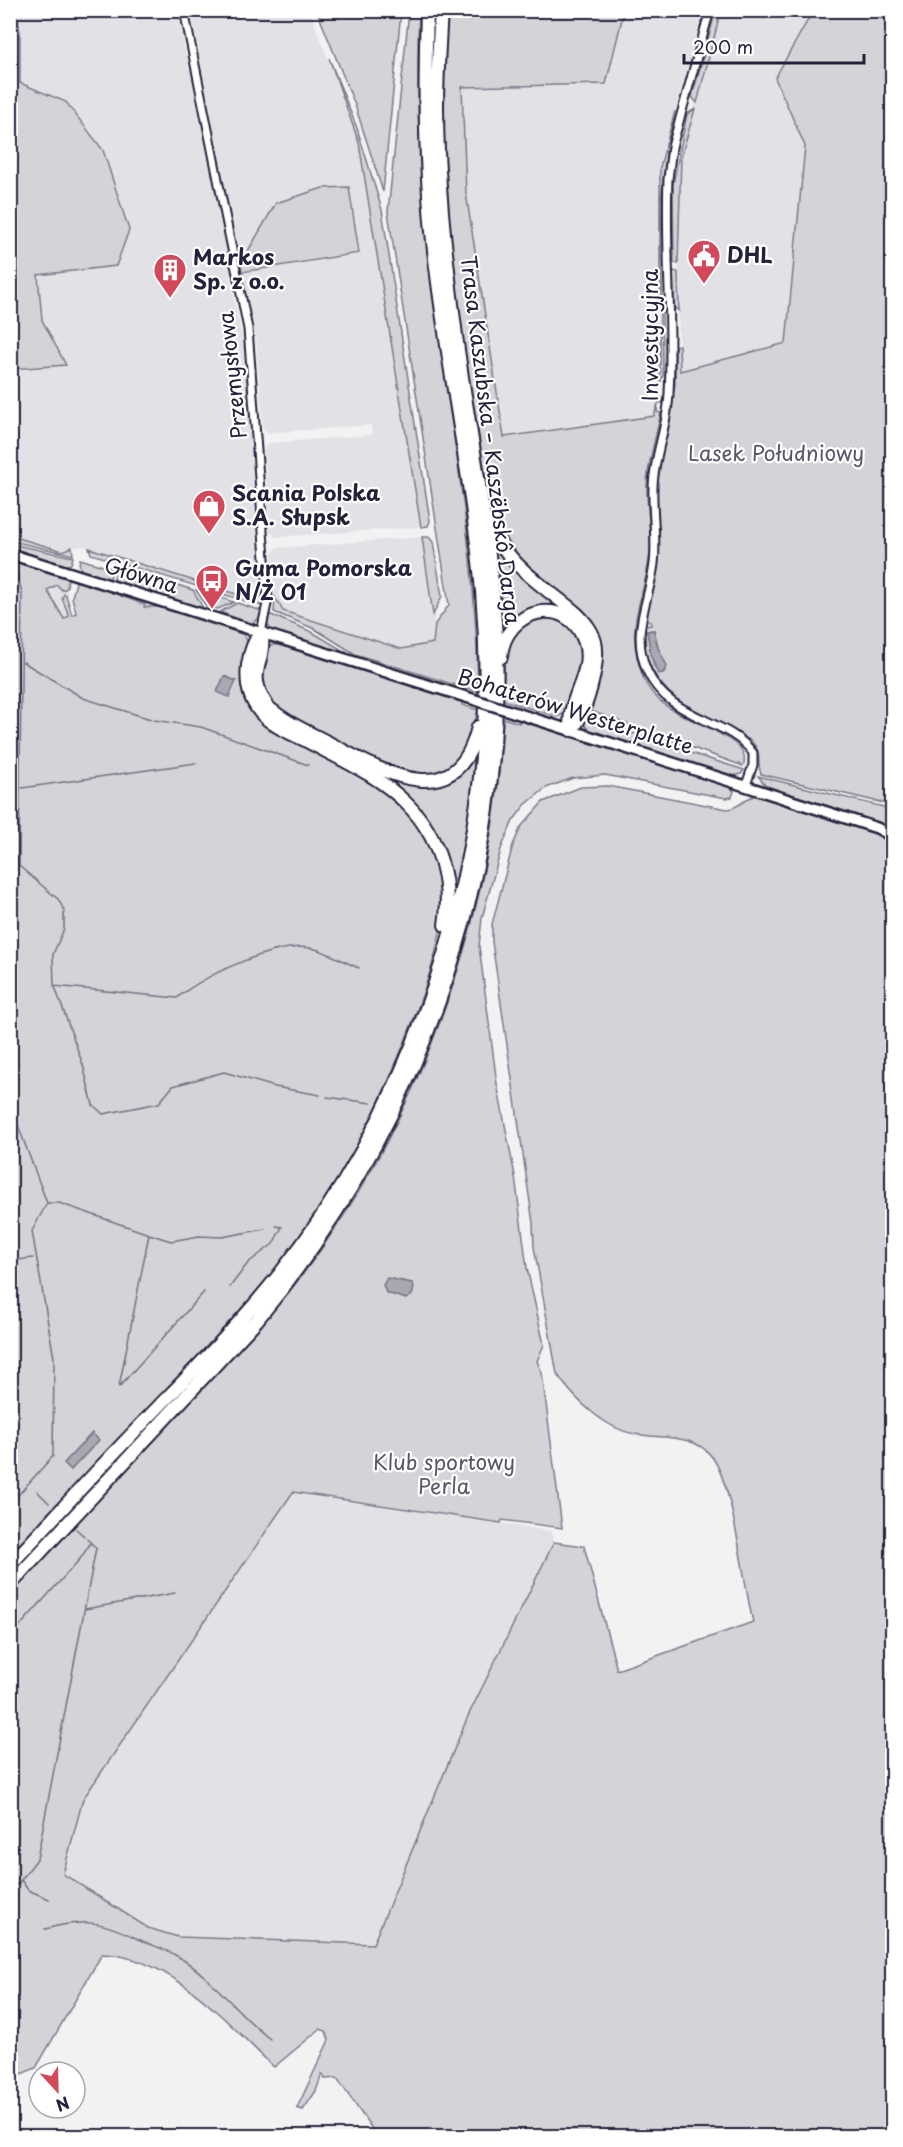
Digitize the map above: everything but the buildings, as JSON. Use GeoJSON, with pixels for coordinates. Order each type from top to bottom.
{"type":"FeatureCollection","features":[{"type":"Feature","properties":{"kind":"highway","name":"Trasa Kaszubska – Kaszëbskô Darga"},"geometry":{"type":"LineString","coordinates":[[10,1565],[243,1319],[291,1260],[343,1181],[385,1105],[436,980],[456,910],[473,826],[481,762],[485,684],[482,595],[476,538],[444,326],[432,228],[426,129],[427,10]]}},
{"type":"Feature","properties":{"kind":"highway","name":"Trasa Kaszubska – Kaszëbskô Darga"},"geometry":{"type":"LineString","coordinates":[[10,1585],[277,1296],[329,1224],[374,1148],[413,1070],[435,1015],[460,937],[474,879],[492,776],[497,695],[493,594],[477,466],[454,323],[443,225],[437,104],[441,10]]}},
{"type":"Feature","properties":{"kind":"highway"},"geometry":{"type":"LineString","coordinates":[[477,466],[493,530],[500,545],[509,556],[585,622],[595,643],[595,668],[578,723],[571,730]]}},
{"type":"Feature","properties":{"kind":"highway"},"geometry":{"type":"LineString","coordinates":[[497,695],[501,650],[510,629],[532,614],[546,611],[567,618],[579,631],[587,654],[583,677],[569,721],[571,730]]}},
{"type":"Feature","properties":{"kind":"highway"},"geometry":{"type":"LineString","coordinates":[[261,633],[256,677],[262,699],[268,707],[371,766],[402,779],[429,780],[453,770],[464,758],[478,728],[485,684]]}},
{"type":"Feature","properties":{"kind":"highway"},"geometry":{"type":"LineString","coordinates":[[261,633],[252,646],[247,672],[250,696],[259,711],[272,723],[384,784],[407,804],[432,838],[444,868],[448,901],[436,980]]}},
{"type":"Feature","properties":{"kind":"main road","name":"Główna"},"geometry":{"type":"LineString","coordinates":[[10,554],[261,633]]}},
{"type":"Feature","properties":{"kind":"main road","name":"Bohaterów Westerplatte"},"geometry":{"type":"LineString","coordinates":[[261,633],[746,784],[877,828],[892,836]]}},
{"type":"Feature","properties":{"kind":"main road","name":"Bohaterów Westerplatte"},"geometry":{"type":"LineString","coordinates":[[877,828],[892,828]]}},
{"type":"Feature","properties":{"kind":"street","name":"Przemysłowa"},"geometry":{"type":"LineString","coordinates":[[184,10],[248,329],[268,599],[261,633]]}},
{"type":"Feature","properties":{"kind":"street","name":"Inwestycyjna"},"geometry":{"type":"LineString","coordinates":[[710,10],[672,147],[668,179],[670,390],[654,477],[654,566],[639,620],[639,635],[647,670],[665,695],[678,706],[739,739],[753,753],[753,765],[746,784]]}},
{"type":"Feature","properties":{"kind":"shaded area"},"geometry":{"type":"Polygon","coordinates":[[[17,11],[177,11],[190,72],[202,69],[191,11],[310,11],[359,143],[421,527],[276,537],[270,532],[264,449],[269,443],[372,435],[371,425],[268,433],[263,428],[256,339],[242,272],[229,274],[244,347],[261,593],[252,599],[82,546],[63,551],[11,536],[11,369],[66,365],[42,320],[38,275],[116,266],[129,230],[103,149],[66,102],[20,83],[20,35],[17,11]]]}},
{"type":"Feature","properties":{"kind":"shaded area"},"geometry":{"type":"Polygon","coordinates":[[[624,11],[703,11],[660,167],[660,400],[657,400],[654,416],[504,437],[466,193],[462,87],[606,84],[624,11]]]}},
{"type":"Feature","properties":{"kind":"shaded area"},"geometry":{"type":"Polygon","coordinates":[[[721,11],[813,11],[775,78],[805,146],[786,344],[679,371],[678,257],[681,157],[721,11]]]}},
{"type":"Feature","properties":{"kind":"shaded area"},"geometry":{"type":"Polygon","coordinates":[[[422,537],[436,633],[433,643],[401,649],[283,611],[275,597],[272,554],[277,548],[422,537]]]}},
{"type":"Feature","properties":{"kind":"shaded area"},"geometry":{"type":"Polygon","coordinates":[[[57,585],[67,587],[67,603],[72,615],[64,619],[47,589],[57,585]]]}},
{"type":"Feature","properties":{"kind":"shaded area"},"geometry":{"type":"Polygon","coordinates":[[[654,630],[658,648],[667,666],[663,673],[658,674],[651,656],[647,631],[654,630]]]}},
{"type":"Feature","properties":{"kind":"shaded area"},"geometry":{"type":"Polygon","coordinates":[[[224,676],[236,681],[229,697],[217,692],[224,676]]]}},
{"type":"Feature","properties":{"kind":"shaded area"},"geometry":{"type":"Polygon","coordinates":[[[387,1278],[412,1283],[414,1288],[412,1295],[406,1299],[386,1293],[383,1285],[387,1278]]]}},
{"type":"Feature","properties":{"kind":"shaded area"},"geometry":{"type":"Polygon","coordinates":[[[92,1433],[99,1440],[71,1470],[64,1463],[92,1433]]]}},
{"type":"Feature","properties":{"kind":"shaded area"},"geometry":{"type":"Polygon","coordinates":[[[293,1492],[551,1531],[554,1542],[468,1716],[373,1944],[178,1937],[148,1928],[63,1874],[83,1799],[293,1492]]]}},
{"type":"Feature","properties":{"kind":"green space"},"geometry":{"type":"Polygon","coordinates":[[[17,10],[20,35],[20,83],[66,102],[103,150],[129,230],[116,266],[38,275],[42,320],[66,365],[11,369],[10,11],[17,10]]]}},
{"type":"Feature","properties":{"kind":"green space"},"geometry":{"type":"Polygon","coordinates":[[[716,10],[721,11],[697,103],[692,97],[716,10]]]}},
{"type":"Feature","properties":{"kind":"green space"},"geometry":{"type":"Polygon","coordinates":[[[317,11],[401,11],[383,192],[355,105],[317,11]]]}},
{"type":"Feature","properties":{"kind":"green space"},"geometry":{"type":"Polygon","coordinates":[[[409,11],[419,11],[418,85],[423,197],[430,272],[469,547],[477,643],[478,692],[355,654],[315,629],[274,612],[275,597],[283,611],[401,649],[433,643],[435,624],[449,605],[388,212],[409,11]]]}},
{"type":"Feature","properties":{"kind":"green space"},"geometry":{"type":"Polygon","coordinates":[[[444,11],[624,11],[606,84],[462,87],[466,193],[504,437],[654,416],[658,404],[657,412],[661,413],[647,484],[650,553],[635,628],[637,659],[650,690],[660,701],[738,746],[744,755],[743,766],[585,709],[599,651],[513,555],[495,527],[461,331],[448,224],[442,88],[444,11]]]}},
{"type":"Feature","properties":{"kind":"green space","name":"Lasek Południowy"},"geometry":{"type":"Polygon","coordinates":[[[813,11],[892,11],[892,805],[761,774],[757,749],[750,740],[712,722],[676,699],[651,668],[645,648],[644,626],[651,625],[651,622],[643,621],[658,558],[656,483],[675,384],[675,346],[679,345],[680,371],[786,343],[805,146],[775,78],[813,11]],[[654,630],[647,631],[654,666],[664,672],[667,666],[658,648],[654,630]]]}},
{"type":"Feature","properties":{"kind":"green space"},"geometry":{"type":"Polygon","coordinates":[[[329,58],[357,128],[382,210],[430,521],[428,526],[421,527],[359,143],[329,58]]]}},
{"type":"Feature","properties":{"kind":"green space"},"geometry":{"type":"Polygon","coordinates":[[[695,109],[681,157],[678,264],[674,263],[673,184],[687,114],[695,109]]]}},
{"type":"Feature","properties":{"kind":"green space"},"geometry":{"type":"Polygon","coordinates":[[[675,111],[666,154],[661,200],[663,375],[660,383],[660,167],[675,111]]]}},
{"type":"Feature","properties":{"kind":"green space"},"geometry":{"type":"Polygon","coordinates":[[[349,187],[359,253],[242,272],[241,263],[276,203],[323,188],[349,187]]]}},
{"type":"Feature","properties":{"kind":"green space"},"geometry":{"type":"Polygon","coordinates":[[[673,271],[678,272],[679,311],[674,308],[673,271]]]}},
{"type":"Feature","properties":{"kind":"green space"},"geometry":{"type":"Polygon","coordinates":[[[11,536],[63,551],[72,547],[73,555],[11,541],[11,536]]]}},
{"type":"Feature","properties":{"kind":"green space"},"geometry":{"type":"Polygon","coordinates":[[[422,537],[429,537],[433,542],[442,596],[433,615],[422,537]]]}},
{"type":"Feature","properties":{"kind":"green space"},"geometry":{"type":"Polygon","coordinates":[[[493,538],[566,608],[587,638],[549,609],[501,639],[493,538]]]}},
{"type":"Feature","properties":{"kind":"green space"},"geometry":{"type":"Polygon","coordinates":[[[11,544],[73,557],[71,564],[63,567],[11,551],[11,544]]]}},
{"type":"Feature","properties":{"kind":"green space"},"geometry":{"type":"Polygon","coordinates":[[[89,548],[252,599],[261,593],[262,606],[91,554],[89,548]]]}},
{"type":"Feature","properties":{"kind":"green space"},"geometry":{"type":"Polygon","coordinates":[[[11,557],[68,576],[67,588],[62,590],[57,585],[47,590],[64,619],[69,616],[62,598],[64,594],[72,615],[76,613],[72,597],[77,579],[107,587],[106,590],[145,605],[144,607],[167,607],[244,635],[248,643],[244,683],[399,802],[418,824],[436,857],[443,900],[442,922],[432,965],[394,1069],[365,1130],[314,1216],[263,1285],[228,1325],[11,1556],[11,557]]]}},
{"type":"Feature","properties":{"kind":"green space"},"geometry":{"type":"Polygon","coordinates":[[[80,559],[113,569],[109,581],[84,572],[79,564],[80,559]]]}},
{"type":"Feature","properties":{"kind":"green space"},"geometry":{"type":"Polygon","coordinates":[[[117,566],[193,590],[203,608],[187,606],[113,582],[117,566]]]}},
{"type":"Feature","properties":{"kind":"green space"},"geometry":{"type":"Polygon","coordinates":[[[196,590],[234,602],[218,609],[206,606],[196,590]]]}},
{"type":"Feature","properties":{"kind":"green space"},"geometry":{"type":"Polygon","coordinates":[[[237,603],[262,611],[259,618],[251,624],[220,612],[237,603]]]}},
{"type":"Feature","properties":{"kind":"green space"},"geometry":{"type":"Polygon","coordinates":[[[269,614],[312,632],[352,656],[271,630],[268,625],[269,614]]]}},
{"type":"Feature","properties":{"kind":"green space"},"geometry":{"type":"Polygon","coordinates":[[[550,616],[566,625],[576,635],[581,646],[582,658],[576,684],[565,713],[558,717],[503,700],[505,649],[524,621],[550,616]]]}},
{"type":"Feature","properties":{"kind":"green space"},"geometry":{"type":"Polygon","coordinates":[[[280,644],[462,702],[462,705],[478,710],[469,745],[452,765],[437,773],[406,776],[279,712],[267,696],[262,673],[268,646],[280,644]]]}},
{"type":"Feature","properties":{"kind":"green space"},"geometry":{"type":"Polygon","coordinates":[[[257,695],[394,780],[419,783],[439,778],[475,750],[471,801],[452,904],[416,808],[262,709],[257,695]]]}},
{"type":"Feature","properties":{"kind":"green space"},"geometry":{"type":"Polygon","coordinates":[[[585,714],[653,741],[744,770],[741,774],[732,776],[589,731],[584,724],[585,714]]]}},
{"type":"Feature","properties":{"kind":"green space","name":"Klub sportowy Perla"},"geometry":{"type":"Polygon","coordinates":[[[503,718],[519,723],[520,720],[729,786],[734,791],[732,797],[726,798],[605,775],[573,778],[546,788],[525,805],[513,821],[501,849],[482,918],[479,946],[497,1084],[515,1176],[527,1268],[544,1345],[537,1361],[542,1373],[562,1528],[502,1520],[501,1523],[293,1492],[83,1799],[63,1874],[148,1928],[178,1937],[373,1944],[468,1716],[554,1542],[584,1546],[617,1670],[753,1622],[732,1511],[720,1471],[712,1457],[705,1449],[687,1440],[635,1434],[613,1426],[581,1403],[557,1374],[534,1247],[533,1223],[492,942],[492,924],[513,845],[521,827],[543,802],[581,787],[608,786],[727,809],[736,807],[750,797],[758,795],[868,828],[892,841],[892,2136],[377,2136],[337,2078],[325,2079],[322,2074],[316,2091],[303,2110],[297,2108],[329,2040],[326,2031],[320,2029],[274,2067],[217,2012],[175,1979],[152,1966],[128,1958],[102,1954],[41,2060],[27,2060],[27,2072],[11,2078],[11,1592],[276,1308],[334,1230],[374,1164],[410,1094],[440,1022],[465,947],[484,871],[497,794],[503,718]]]}},
{"type":"Feature","properties":{"kind":"green space"},"geometry":{"type":"Polygon","coordinates":[[[758,776],[892,809],[892,824],[878,824],[766,786],[758,776]]]}},
{"type":"Feature","properties":{"kind":"waterway"},"geometry":{"type":"LineString","coordinates":[[10,568],[17,573],[22,593],[19,866],[58,899],[64,910],[64,929],[53,954],[54,986],[177,998],[222,970],[260,955],[296,947],[317,949],[359,968]]}},
{"type":"Feature","properties":{"kind":"waterway"},"geometry":{"type":"LineString","coordinates":[[23,662],[83,698],[154,720],[201,727],[308,765]]}},
{"type":"Feature","properties":{"kind":"waterway"},"geometry":{"type":"LineString","coordinates":[[22,788],[196,763]]}},
{"type":"Feature","properties":{"kind":"waterway"},"geometry":{"type":"LineString","coordinates":[[55,987],[83,1065],[93,1105],[103,1114],[159,1103],[173,1086],[224,1072],[275,1087],[320,1095]]}},
{"type":"Feature","properties":{"kind":"waterway"},"geometry":{"type":"LineString","coordinates":[[327,1097],[371,1103]]}},
{"type":"Feature","properties":{"kind":"waterway"},"geometry":{"type":"LineString","coordinates":[[10,1104],[47,1203],[32,1231],[54,1358],[53,1456],[10,1504]]}},
{"type":"Feature","properties":{"kind":"waterway"},"geometry":{"type":"LineString","coordinates":[[48,1203],[59,1203],[149,1234],[119,1387],[204,1292]]}},
{"type":"Feature","properties":{"kind":"waterway"},"geometry":{"type":"LineString","coordinates":[[230,1287],[248,1263],[273,1244],[282,1227],[276,1226]]}},
{"type":"Feature","properties":{"kind":"waterway"},"geometry":{"type":"LineString","coordinates":[[149,1234],[171,1241],[199,1236],[222,1237],[265,1229]]}},
{"type":"Feature","properties":{"kind":"waterway"},"geometry":{"type":"LineString","coordinates":[[10,1261],[33,1258]]}},
{"type":"Feature","properties":{"kind":"waterway"},"geometry":{"type":"LineString","coordinates":[[37,1491],[49,1503]]}},
{"type":"Feature","properties":{"kind":"waterway"},"geometry":{"type":"LineString","coordinates":[[76,1529],[84,1536]]}},
{"type":"Feature","properties":{"kind":"waterway"},"geometry":{"type":"LineString","coordinates":[[10,1886],[18,1884],[37,1859],[96,1548],[87,1539]]}},
{"type":"Feature","properties":{"kind":"waterway"},"geometry":{"type":"LineString","coordinates":[[10,1637],[80,1559],[90,1544]]}},
{"type":"Feature","properties":{"kind":"waterway"},"geometry":{"type":"LineString","coordinates":[[85,1609],[175,1593]]}},
{"type":"Feature","properties":{"kind":"waterway"},"geometry":{"type":"LineString","coordinates":[[21,1880],[28,1890],[49,1899]]}},
{"type":"Feature","properties":{"kind":"waterway"},"geometry":{"type":"LineString","coordinates":[[45,1929],[71,1923],[93,1923],[114,1928],[172,1954],[202,1974],[270,2039]]}},
{"type":"Feature","properties":{"kind":"place","name":"DHL"},"geometry":{"type":"Point","coordinates":[704,285]}},
{"type":"Feature","properties":{"kind":"place","name":"Markos Sp. z o.o."},"geometry":{"type":"Point","coordinates":[170,299]}},
{"type":"Feature","properties":{"kind":"place","name":"Scania Polska S.A. Słupsk"},"geometry":{"type":"Point","coordinates":[209,535]}},
{"type":"Feature","properties":{"kind":"place","name":"Guma Pomorska N/Ż 01"},"geometry":{"type":"Point","coordinates":[212,610]}}]}
